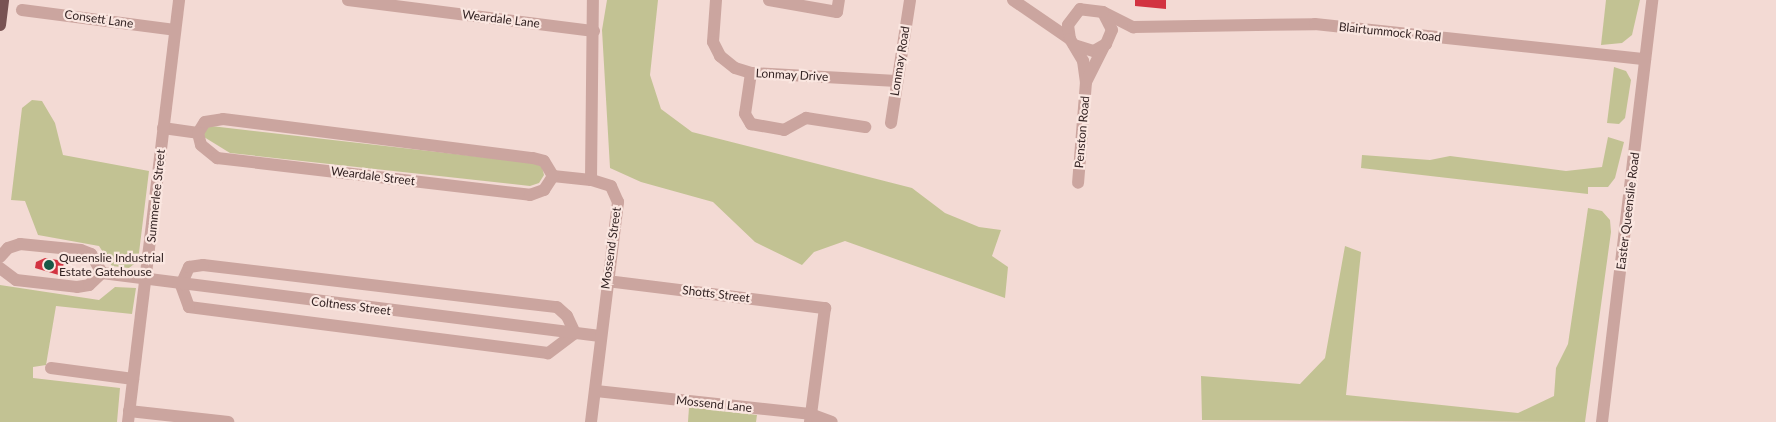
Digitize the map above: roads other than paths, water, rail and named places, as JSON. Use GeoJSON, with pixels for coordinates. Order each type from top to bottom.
{"type":"FeatureCollection","features":[{"type":"Feature","properties":{"kind":"main road"},"geometry":{"type":"LineString","coordinates":[[0,25],[4,0]]}},
{"type":"Feature","properties":{"kind":"street","name":"Summerlee Street"},"geometry":{"type":"LineString","coordinates":[[129,416],[147,280],[179,0]]}},
{"type":"Feature","properties":{"kind":"street","name":"Weardale Lane"},"geometry":{"type":"LineString","coordinates":[[348,0],[594,30]]}},
{"type":"Feature","properties":{"kind":"street"},"geometry":{"type":"LineString","coordinates":[[164,128],[198,133],[205,122],[223,119],[533,158],[544,161],[553,176],[591,180],[593,0]]}},
{"type":"Feature","properties":{"kind":"street","name":"Lonmay Drive"},"geometry":{"type":"LineString","coordinates":[[716,0],[714,47],[726,63],[751,73],[897,81]]}},
{"type":"Feature","properties":{"kind":"street"},"geometry":{"type":"LineString","coordinates":[[769,0],[837,12],[840,0]]}},
{"type":"Feature","properties":{"kind":"street","name":"Lonmay Road"},"geometry":{"type":"LineString","coordinates":[[891,123],[910,0]]}},
{"type":"Feature","properties":{"kind":"street"},"geometry":{"type":"LineString","coordinates":[[1013,0],[1031,10],[1072,42],[1087,51],[1106,44],[1133,27]]}},
{"type":"Feature","properties":{"kind":"street"},"geometry":{"type":"LineString","coordinates":[[1085,0],[1073,14],[1068,25],[1072,42],[1083,61],[1086,82]]}},
{"type":"Feature","properties":{"kind":"street","name":"Easter Queenslie Road"},"geometry":{"type":"LineString","coordinates":[[1602,422],[1652,0]]}},
{"type":"Feature","properties":{"kind":"street"},"geometry":{"type":"LineString","coordinates":[[1031,10],[1056,16],[1073,14],[1088,7],[1100,7],[1111,22],[1106,44],[1086,82]]}},
{"type":"Feature","properties":{"kind":"street","name":"Blairtummock Road"},"geometry":{"type":"LineString","coordinates":[[1100,7],[1133,27],[1315,24],[1645,59]]}},
{"type":"Feature","properties":{"kind":"street","name":"Consett Lane"},"geometry":{"type":"LineString","coordinates":[[22,10],[175,30]]}},
{"type":"Feature","properties":{"kind":"street"},"geometry":{"type":"LineString","coordinates":[[751,73],[745,114],[751,124],[784,130],[806,118],[864,127]]}},
{"type":"Feature","properties":{"kind":"street","name":"Penston Road"},"geometry":{"type":"LineString","coordinates":[[1078,183],[1086,82]]}},
{"type":"Feature","properties":{"kind":"street","name":"Weardale Street"},"geometry":{"type":"LineString","coordinates":[[198,133],[200,145],[217,158],[530,195],[544,190],[553,176]]}},
{"type":"Feature","properties":{"kind":"street","name":"Mossend Street"},"geometry":{"type":"LineString","coordinates":[[591,180],[611,186],[618,202],[600,336],[596,391],[591,422]]}},
{"type":"Feature","properties":{"kind":"street"},"geometry":{"type":"LineString","coordinates":[[0,257],[8,248],[20,244],[80,250],[91,254],[102,273],[89,285],[77,287],[16,280],[0,268]]}},
{"type":"Feature","properties":{"kind":"street"},"geometry":{"type":"LineString","coordinates":[[203,265],[557,307],[575,333],[548,353],[189,307],[181,284],[189,267],[203,265]]}},
{"type":"Feature","properties":{"kind":"street","name":"Coltness Street"},"geometry":{"type":"LineString","coordinates":[[102,273],[600,336]]}},
{"type":"Feature","properties":{"kind":"street","name":"Shotts Street"},"geometry":{"type":"LineString","coordinates":[[607,281],[825,308],[810,418]]}},
{"type":"Feature","properties":{"kind":"street"},"geometry":{"type":"LineString","coordinates":[[51,368],[133,379]]}},
{"type":"Feature","properties":{"kind":"street","name":"Mossend Lane"},"geometry":{"type":"LineString","coordinates":[[596,391],[831,420]]}},
{"type":"Feature","properties":{"kind":"street"},"geometry":{"type":"LineString","coordinates":[[129,416],[228,422]]}},
{"type":"Feature","properties":{"kind":"place","name":"Queenslie Industrial Estate Gatehouse"},"geometry":{"type":"Point","coordinates":[49,265]}}]}
